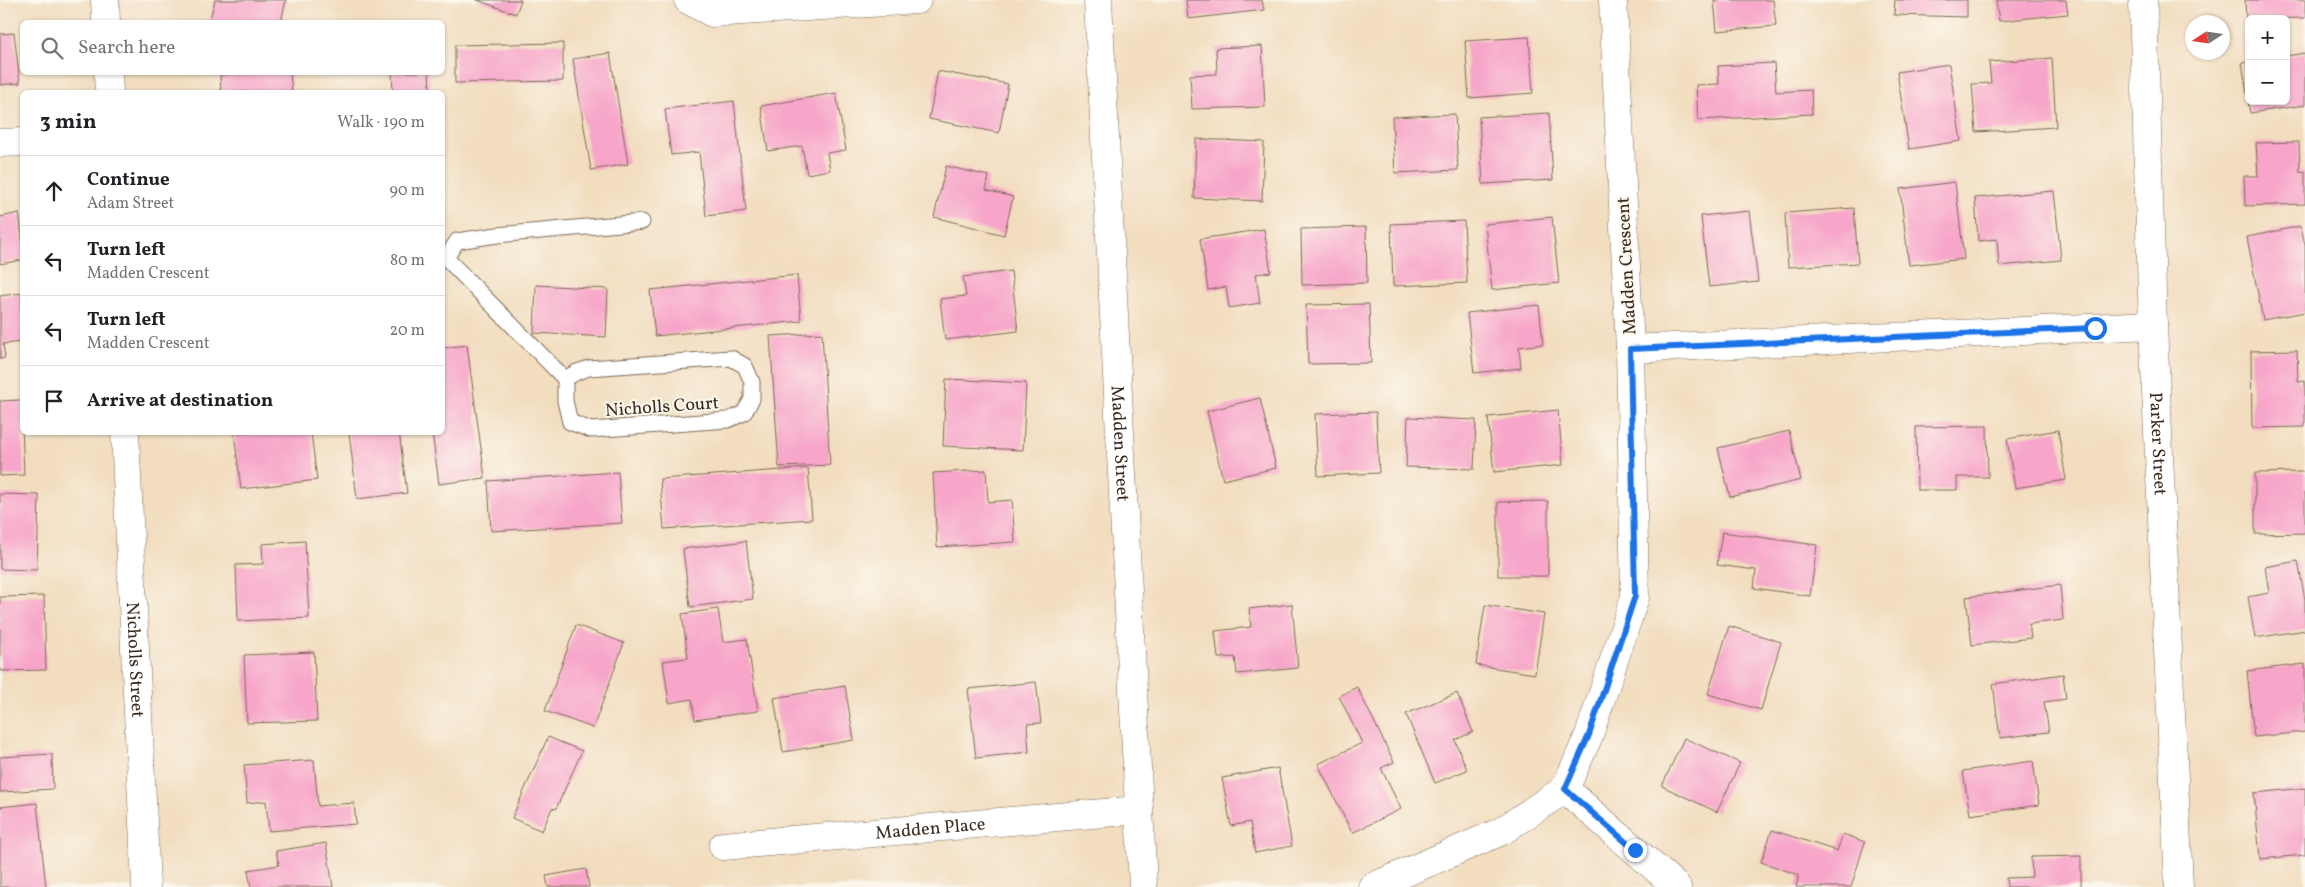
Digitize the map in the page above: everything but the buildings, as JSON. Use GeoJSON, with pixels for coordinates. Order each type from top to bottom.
{"type":"FeatureCollection","features":[{"type":"Feature","properties":{"kind":"street"},"geometry":{"type":"LineString","coordinates":[[105,0],[106,20]]}},
{"type":"Feature","properties":{"kind":"street"},"geometry":{"type":"LineString","coordinates":[[688,0],[712,13],[917,0]]}},
{"type":"Feature","properties":{"kind":"street","name":"Madden Street"},"geometry":{"type":"LineString","coordinates":[[1098,0],[1143,887]]}},
{"type":"Feature","properties":{"kind":"street","name":"Madden Crescent"},"geometry":{"type":"LineString","coordinates":[[1565,789],[1589,735],[1635,596],[1630,349],[1613,0]]}},
{"type":"Feature","properties":{"kind":"street","name":"Parker Street"},"geometry":{"type":"LineString","coordinates":[[2143,0],[2153,325],[2179,887]]}},
{"type":"Feature","properties":{"kind":"street"},"geometry":{"type":"LineString","coordinates":[[108,75],[109,90]]}},
{"type":"Feature","properties":{"kind":"street"},"geometry":{"type":"LineString","coordinates":[[0,142],[20,142]]}},
{"type":"Feature","properties":{"kind":"street"},"geometry":{"type":"LineString","coordinates":[[1630,349],[2153,325]]}},
{"type":"Feature","properties":{"kind":"street","name":"Nicholls Street"},"geometry":{"type":"LineString","coordinates":[[125,435],[146,887]]}},
{"type":"Feature","properties":{"kind":"street"},"geometry":{"type":"LineString","coordinates":[[1372,887],[1502,831],[1565,789],[1676,887]]}},
{"type":"Feature","properties":{"kind":"street","name":"Madden Place"},"geometry":{"type":"LineString","coordinates":[[723,846],[1138,810]]}},
{"type":"Feature","properties":{"kind":"lane"},"geometry":{"type":"LineString","coordinates":[[445,257],[457,241],[642,222]]}},
{"type":"Feature","properties":{"kind":"lane"},"geometry":{"type":"LineString","coordinates":[[445,259],[565,379]]}},
{"type":"Feature","properties":{"kind":"lane","name":"Nicholls Court"},"geometry":{"type":"LineString","coordinates":[[731,358],[745,366],[752,382],[752,399],[744,413],[728,420],[591,430],[570,422],[565,401],[565,379],[589,368],[731,358]]}},
{"type":"Feature","properties":{"kind":"route"},"geometry":{"type":"LineString","coordinates":[[1635,850],[1565,789],[1589,735],[1635,596],[1630,349],[2095,328]]}}]}
